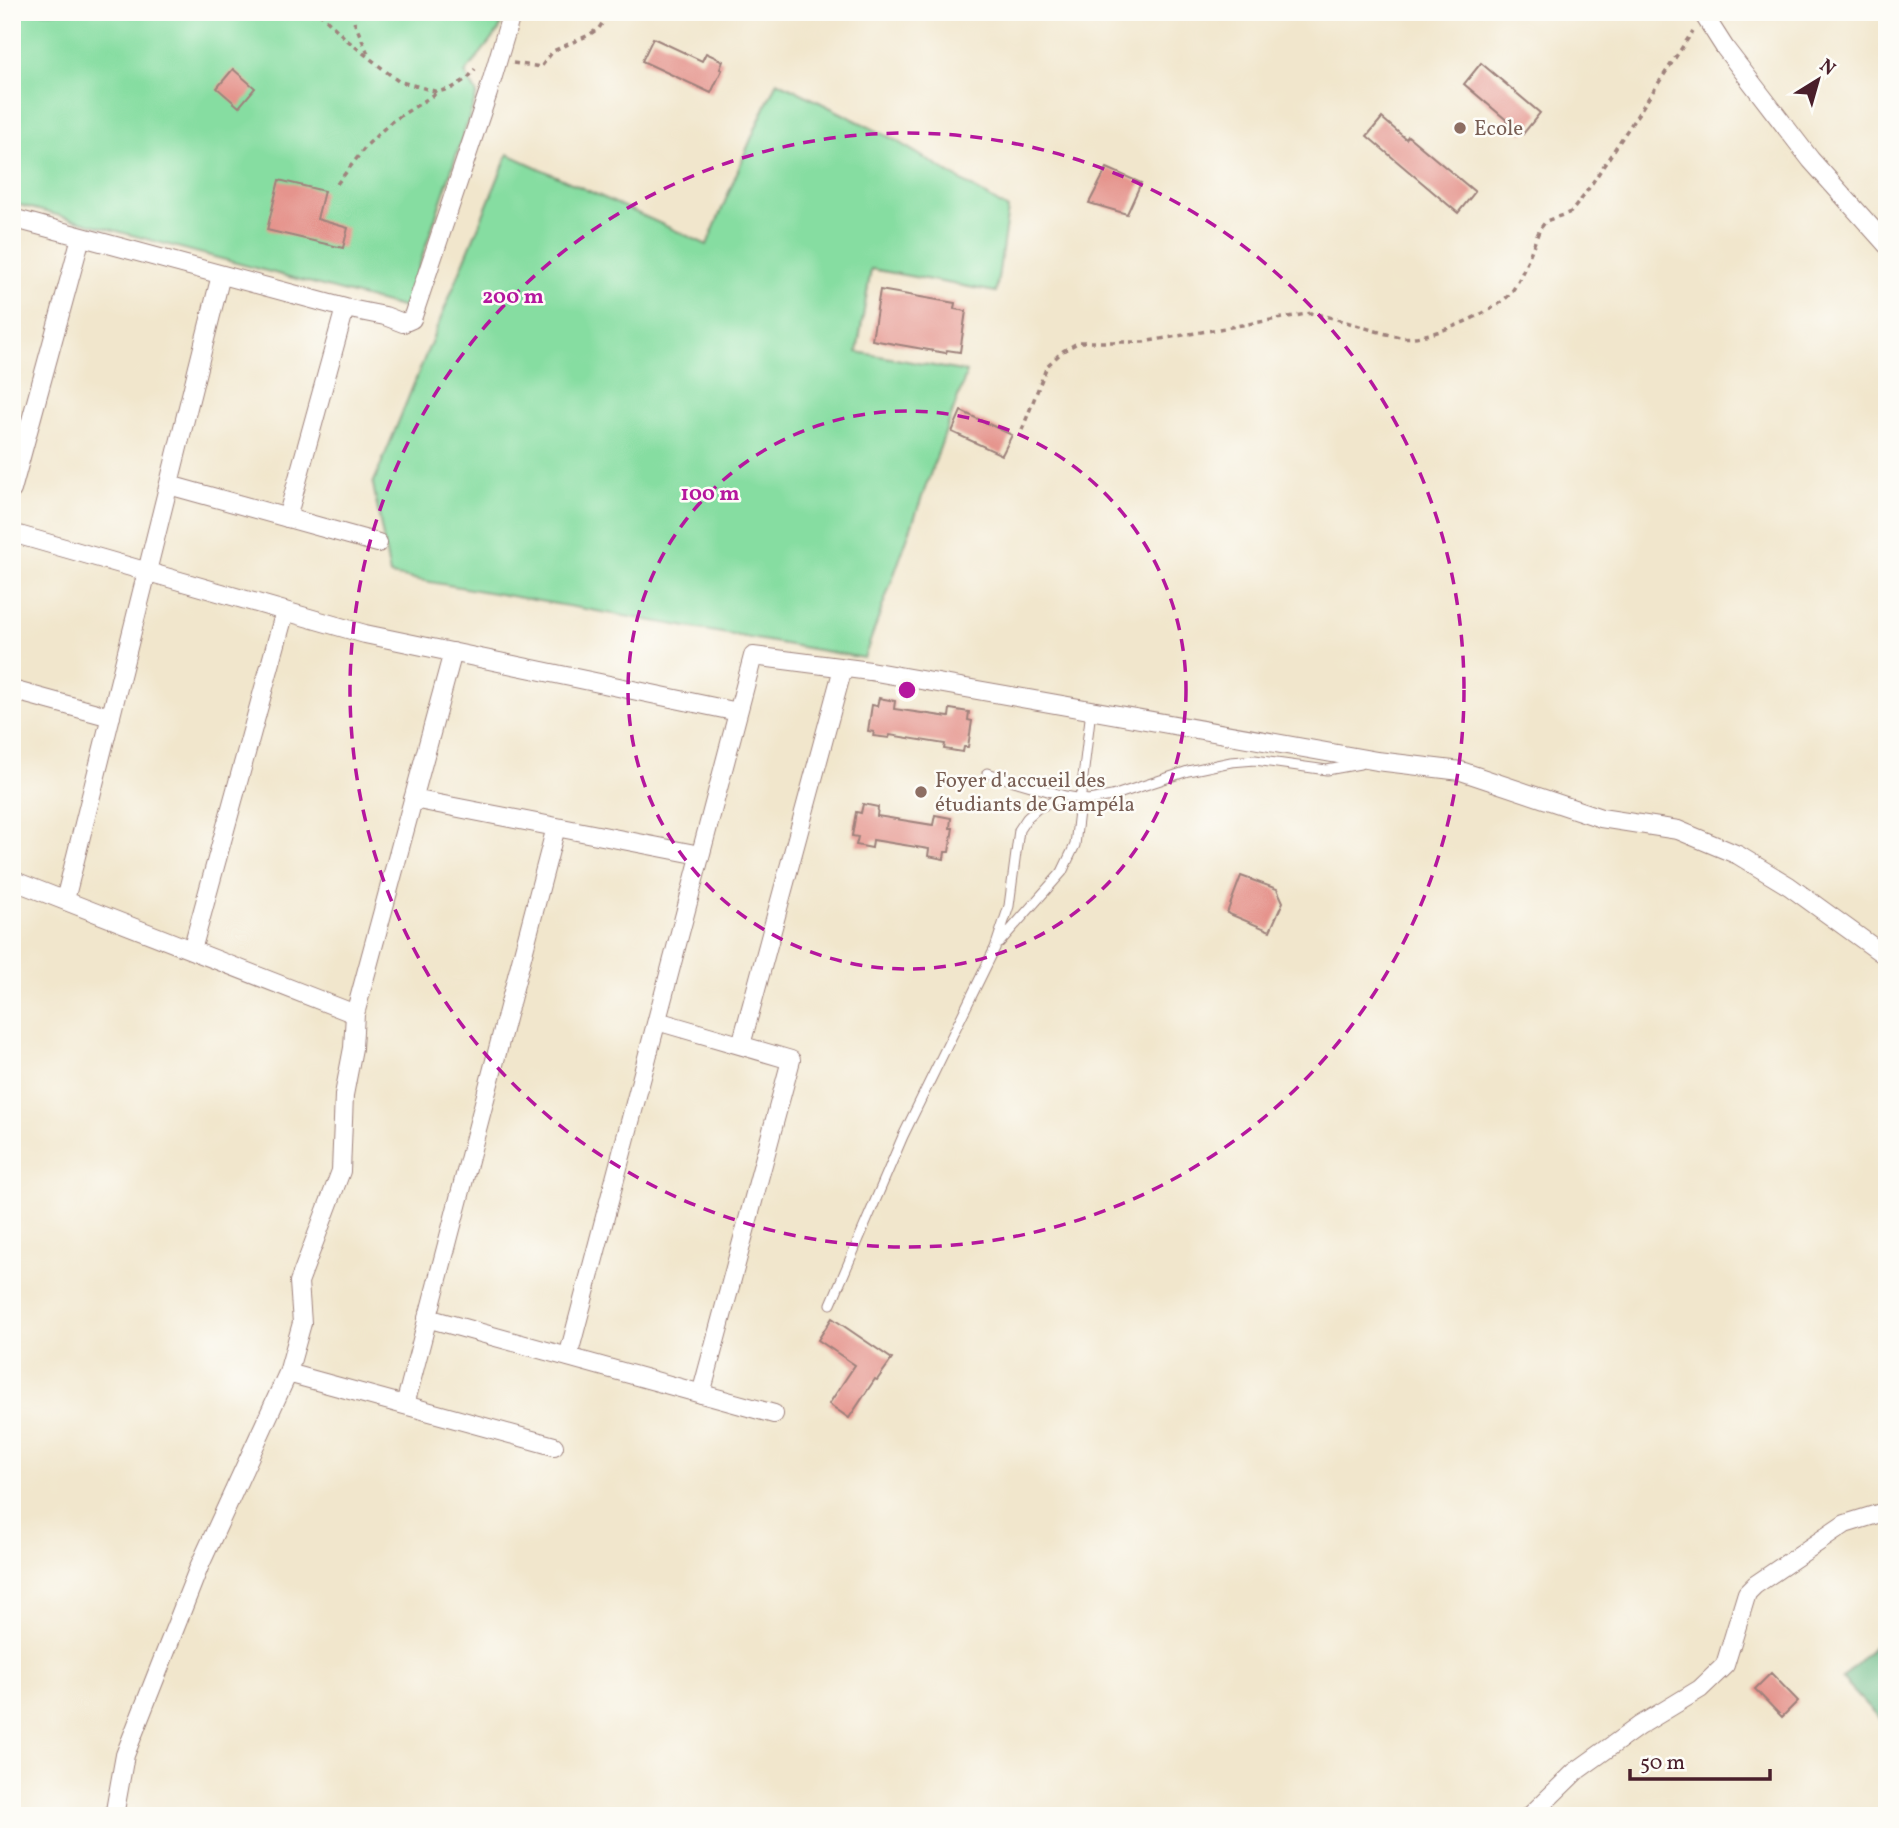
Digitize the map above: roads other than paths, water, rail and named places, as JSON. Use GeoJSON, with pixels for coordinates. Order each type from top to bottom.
{"type":"FeatureCollection","features":[{"type":"Feature","properties":{"kind":"street"},"geometry":{"type":"LineString","coordinates":[[12,218],[403,323],[412,318],[488,93],[512,12]]}},
{"type":"Feature","properties":{"kind":"street"},"geometry":{"type":"LineString","coordinates":[[1702,14],[1811,160],[1887,245]]}},
{"type":"Feature","properties":{"kind":"street"},"geometry":{"type":"LineString","coordinates":[[12,489],[81,237]]}},
{"type":"Feature","properties":{"kind":"street"},"geometry":{"type":"LineString","coordinates":[[65,900],[221,275]]}},
{"type":"Feature","properties":{"kind":"street"},"geometry":{"type":"LineString","coordinates":[[287,518],[345,308]]}},
{"type":"Feature","properties":{"kind":"street"},"geometry":{"type":"LineString","coordinates":[[169,485],[379,543]]}},
{"type":"Feature","properties":{"kind":"street"},"geometry":{"type":"LineString","coordinates":[[12,533],[365,634],[738,712]]}},
{"type":"Feature","properties":{"kind":"street"},"geometry":{"type":"LineString","coordinates":[[192,950],[285,611]]}},
{"type":"Feature","properties":{"kind":"street"},"geometry":{"type":"LineString","coordinates":[[114,1816],[125,1755],[199,1567],[288,1373],[302,1323],[299,1282],[341,1171],[344,1095],[353,1048],[355,1014],[453,652]]}},
{"type":"Feature","properties":{"kind":"street"},"geometry":{"type":"LineString","coordinates":[[568,1357],[753,656],[870,671],[1377,761],[1461,771],[1601,818],[1678,830],[1738,855],[1884,950]]}},
{"type":"Feature","properties":{"kind":"street"},"geometry":{"type":"LineString","coordinates":[[741,1045],[843,668]]}},
{"type":"Feature","properties":{"kind":"street"},"geometry":{"type":"LineString","coordinates":[[12,690],[111,718]]}},
{"type":"Feature","properties":{"kind":"street"},"geometry":{"type":"LineString","coordinates":[[414,799],[700,856]]}},
{"type":"Feature","properties":{"kind":"street"},"geometry":{"type":"LineString","coordinates":[[405,1405],[556,827]]}},
{"type":"Feature","properties":{"kind":"street"},"geometry":{"type":"LineString","coordinates":[[12,880],[355,1014]]}},
{"type":"Feature","properties":{"kind":"street"},"geometry":{"type":"LineString","coordinates":[[657,1021],[791,1060],[701,1394]]}},
{"type":"Feature","properties":{"kind":"street"},"geometry":{"type":"LineString","coordinates":[[428,1318],[774,1414]]}},
{"type":"Feature","properties":{"kind":"street"},"geometry":{"type":"LineString","coordinates":[[288,1373],[554,1446]]}},
{"type":"Feature","properties":{"kind":"street"},"geometry":{"type":"LineString","coordinates":[[1530,1816],[1575,1772],[1639,1726],[1700,1689],[1725,1665],[1747,1593],[1755,1585],[1845,1524],[1887,1511]]}},
{"type":"Feature","properties":{"kind":"lane"},"geometry":{"type":"LineString","coordinates":[[995,948],[1062,872],[1075,845],[1091,710]]}},
{"type":"Feature","properties":{"kind":"lane"},"geometry":{"type":"LineString","coordinates":[[987,773],[1088,800],[1112,796],[1188,771],[1231,762],[1255,760],[1327,769],[1377,761]]}},
{"type":"Feature","properties":{"kind":"lane"},"geometry":{"type":"LineString","coordinates":[[831,1304],[903,1136],[995,948],[1009,906],[1019,830],[1038,808],[1065,796]]}},
{"type":"Feature","properties":{"kind":"place","name":"Ecole"},"geometry":{"type":"Point","coordinates":[1460,128]}},
{"type":"Feature","properties":{"kind":"place","name":"Foyer d'accueil des étudiants de Gampéla"},"geometry":{"type":"Point","coordinates":[921,792]}}]}
